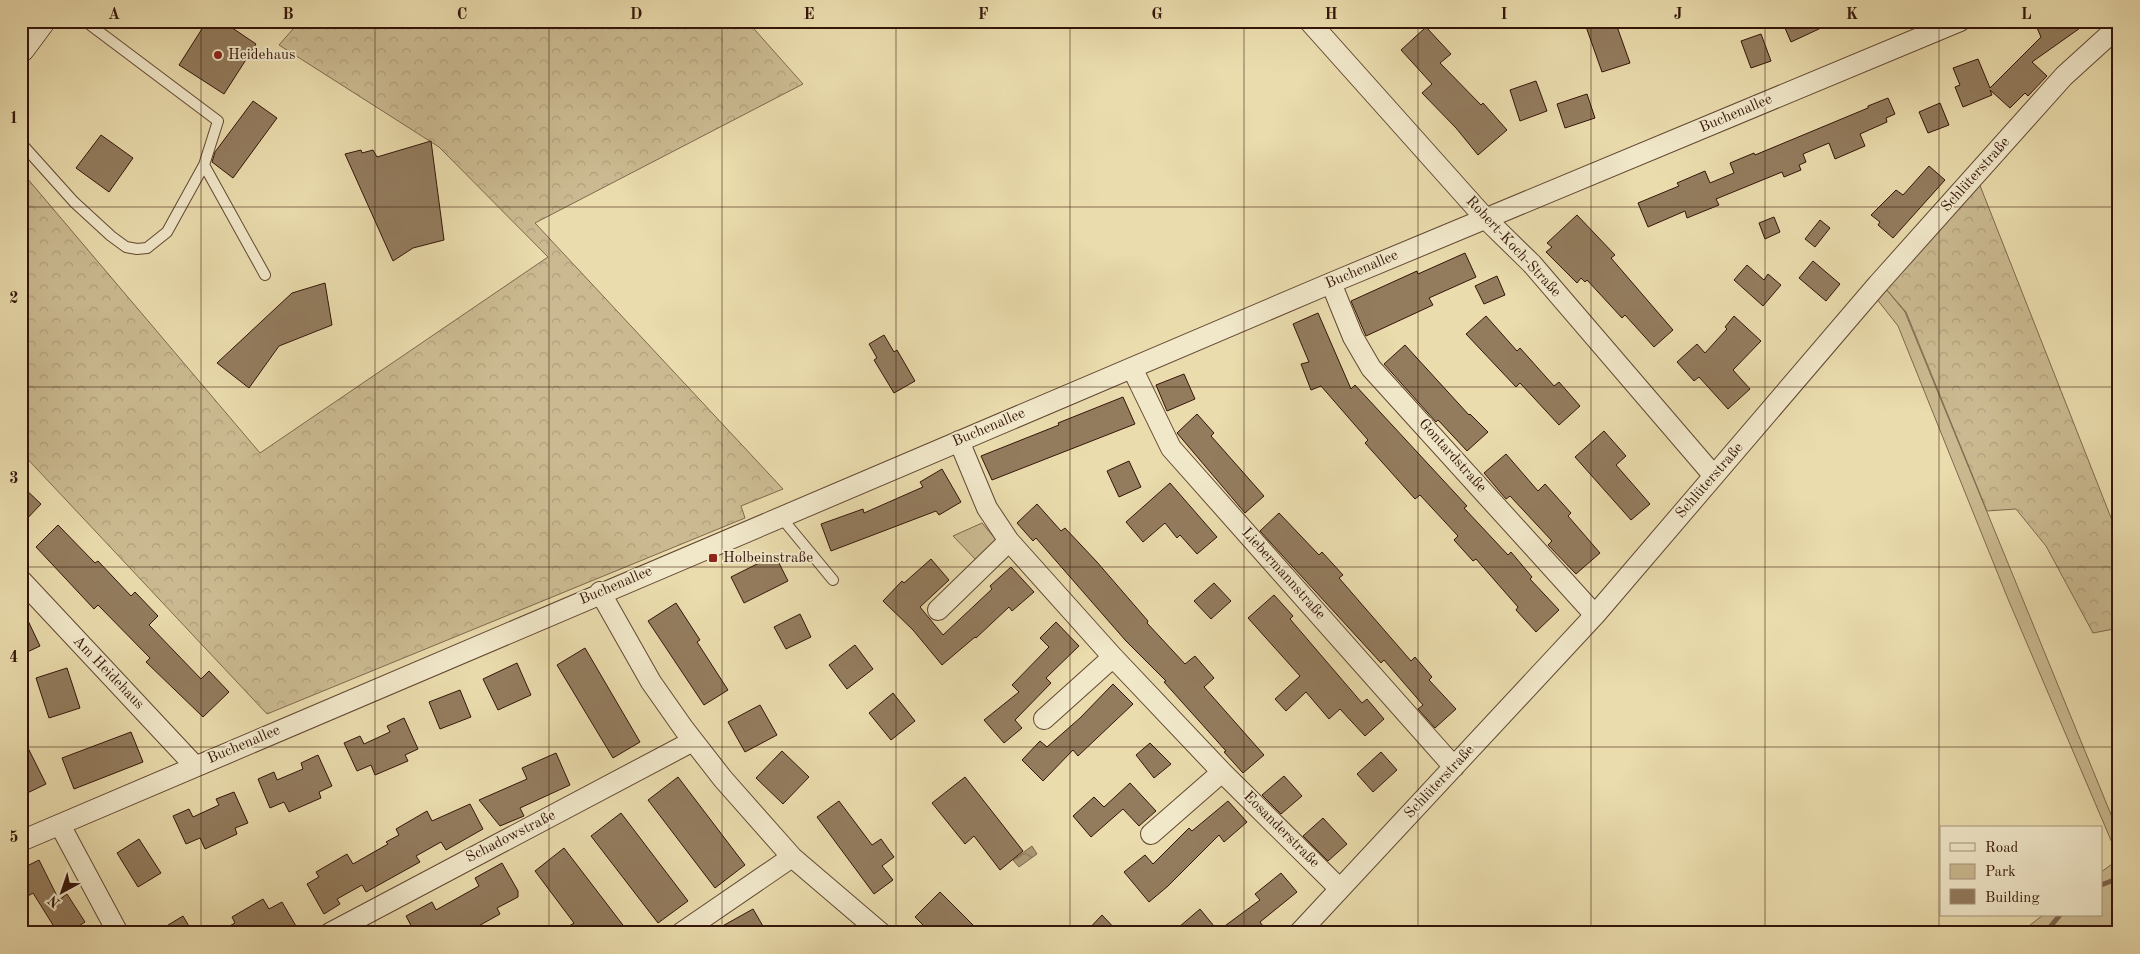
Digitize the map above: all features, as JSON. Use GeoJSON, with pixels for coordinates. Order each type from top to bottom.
{"type":"FeatureCollection","features":[{"type":"Feature","properties":{"kind":"street"},"geometry":{"type":"LineString","coordinates":[[21,48],[41,21]]}},
{"type":"Feature","properties":{"kind":"street","name":"Robert-Koch-Straße"},"geometry":{"type":"LineString","coordinates":[[1309,21],[1485,218],[1532,264],[1714,476]]}},
{"type":"Feature","properties":{"kind":"street","name":"Buchenallee"},"geometry":{"type":"LineString","coordinates":[[21,841],[600,592],[1485,218],[1960,21]]}},
{"type":"Feature","properties":{"kind":"street","name":"Schlüterstraße"},"geometry":{"type":"LineString","coordinates":[[1299,933],[1595,615],[1878,284],[2064,76],[2119,26]]}},
{"type":"Feature","properties":{"kind":"street","name":"Gontardstraße"},"geometry":{"type":"LineString","coordinates":[[1331,283],[1353,337],[1371,368],[1595,615]]}},
{"type":"Feature","properties":{"kind":"street","name":"Liebermannstraße"},"geometry":{"type":"LineString","coordinates":[[1132,368],[1171,448],[1454,767]]}},
{"type":"Feature","properties":{"kind":"street","name":"Eosanderstraße"},"geometry":{"type":"LineString","coordinates":[[959,441],[987,508],[1009,541],[1113,657],[1222,772],[1340,889]]}},
{"type":"Feature","properties":{"kind":"street"},"geometry":{"type":"LineString","coordinates":[[938,610],[1009,541]]}},
{"type":"Feature","properties":{"kind":"street","name":"Am Heidehaus"},"geometry":{"type":"LineString","coordinates":[[21,580],[195,766]]}},
{"type":"Feature","properties":{"kind":"street"},"geometry":{"type":"LineString","coordinates":[[600,592],[651,682],[692,741],[792,857],[881,933]]}},
{"type":"Feature","properties":{"kind":"street"},"geometry":{"type":"LineString","coordinates":[[1044,719],[1113,657]]}},
{"type":"Feature","properties":{"kind":"street","name":"Schadowstraße"},"geometry":{"type":"LineString","coordinates":[[330,933],[692,741]]}},
{"type":"Feature","properties":{"kind":"street"},"geometry":{"type":"LineString","coordinates":[[1151,834],[1222,772]]}},
{"type":"Feature","properties":{"kind":"street"},"geometry":{"type":"LineString","coordinates":[[60,825],[118,933]]}},
{"type":"Feature","properties":{"kind":"street"},"geometry":{"type":"LineString","coordinates":[[681,933],[792,857]]}},
{"type":"Feature","properties":{"kind":"lane"},"geometry":{"type":"LineString","coordinates":[[21,142],[74,202],[111,236],[126,247],[137,250],[147,248],[167,232],[204,165],[218,121],[85,21]]}},
{"type":"Feature","properties":{"kind":"lane"},"geometry":{"type":"LineString","coordinates":[[204,165],[265,274]]}},
{"type":"Feature","properties":{"kind":"lane"},"geometry":{"type":"LineString","coordinates":[[780,516],[833,580]]}},
{"type":"Feature","properties":{"kind":"green space"},"geometry":{"type":"Polygon","coordinates":[[[300,21],[747,21],[803,84],[535,223],[783,489],[741,506],[745,518],[267,714],[21,452],[21,171],[260,453],[548,257],[439,147],[279,45],[300,21]]]}},
{"type":"Feature","properties":{"kind":"green space"},"geometry":{"type":"Polygon","coordinates":[[[1979,183],[2119,538],[2119,628],[2093,633],[2046,546],[2016,509],[1987,511],[1906,312],[1886,289],[1979,183]]]}},
{"type":"Feature","properties":{"kind":"green space"},"geometry":{"type":"Polygon","coordinates":[[[1886,289],[1905,312],[2119,834],[2119,859],[2008,599],[1898,326],[1876,298],[1886,289]]]}},
{"type":"Feature","properties":{"kind":"green space"},"geometry":{"type":"Polygon","coordinates":[[[982,523],[998,542],[977,561],[953,536],[982,523]]]}},
{"type":"Feature","properties":{"kind":"green space"},"geometry":{"type":"Polygon","coordinates":[[[2119,859],[2119,933],[2020,933],[2042,916],[2102,916],[2102,871],[2119,859]]]}},
{"type":"Feature","properties":{"kind":"water"},"geometry":{"type":"Polygon","coordinates":[[[1032,846],[1037,854],[1019,867],[1013,860],[1032,846]]]}},
{"type":"Feature","properties":{"kind":"building","name":"Heidehaus"},"geometry":{"type":"Polygon","coordinates":[[[207,21],[222,21],[256,44],[224,94],[179,65],[207,21]]]}},
{"type":"Feature","properties":{"kind":"building"},"geometry":{"type":"Polygon","coordinates":[[[1584,21],[1615,21],[1630,63],[1602,72],[1584,21]]]}},
{"type":"Feature","properties":{"kind":"building"},"geometry":{"type":"Polygon","coordinates":[[[1782,21],[1836,21],[1791,42],[1782,21]]]}},
{"type":"Feature","properties":{"kind":"building"},"geometry":{"type":"Polygon","coordinates":[[[2034,21],[2090,21],[2032,62],[2047,76],[2028,96],[2025,93],[2010,108],[1990,90],[1992,95],[1963,107],[1955,87],[1960,85],[1953,68],[1978,59],[1990,88],[2041,37],[2034,21]]]}},
{"type":"Feature","properties":{"kind":"building"},"geometry":{"type":"Polygon","coordinates":[[[1426,27],[1451,54],[1440,63],[1481,105],[1483,103],[1507,130],[1478,155],[1456,128],[1422,93],[1432,84],[1401,50],[1426,27]]]}},
{"type":"Feature","properties":{"kind":"building"},"geometry":{"type":"Polygon","coordinates":[[[1761,34],[1771,61],[1751,68],[1741,41],[1761,34]]]}},
{"type":"Feature","properties":{"kind":"building"},"geometry":{"type":"Polygon","coordinates":[[[1536,81],[1547,111],[1520,121],[1510,90],[1536,81]]]}},
{"type":"Feature","properties":{"kind":"building"},"geometry":{"type":"Polygon","coordinates":[[[1587,94],[1595,118],[1565,128],[1557,104],[1587,94]]]}},
{"type":"Feature","properties":{"kind":"building"},"geometry":{"type":"Polygon","coordinates":[[[1888,98],[1895,114],[1886,118],[1887,122],[1860,134],[1865,146],[1835,159],[1829,143],[1803,154],[1806,162],[1799,165],[1801,170],[1784,177],[1782,172],[1716,199],[1719,205],[1687,218],[1685,211],[1648,227],[1638,203],[1679,186],[1677,183],[1705,171],[1710,183],[1734,173],[1730,163],[1754,153],[1755,155],[1888,98]]]}},
{"type":"Feature","properties":{"kind":"building"},"geometry":{"type":"Polygon","coordinates":[[[253,101],[277,118],[233,178],[212,162],[215,152],[253,101]]]}},
{"type":"Feature","properties":{"kind":"building"},"geometry":{"type":"Polygon","coordinates":[[[1940,103],[1949,125],[1928,133],[1919,112],[1940,103]]]}},
{"type":"Feature","properties":{"kind":"building"},"geometry":{"type":"Polygon","coordinates":[[[101,135],[133,158],[109,192],[76,168],[101,135]]]}},
{"type":"Feature","properties":{"kind":"building"},"geometry":{"type":"Polygon","coordinates":[[[431,141],[444,240],[413,248],[393,261],[345,154],[361,150],[362,153],[373,150],[377,157],[431,141]]]}},
{"type":"Feature","properties":{"kind":"building"},"geometry":{"type":"Polygon","coordinates":[[[1929,166],[1945,180],[1893,238],[1878,225],[1880,222],[1871,215],[1896,190],[1903,195],[1929,166]]]}},
{"type":"Feature","properties":{"kind":"building"},"geometry":{"type":"Polygon","coordinates":[[[1577,215],[1615,255],[1611,258],[1673,330],[1654,347],[1625,315],[1622,318],[1587,280],[1585,282],[1581,278],[1577,283],[1546,252],[1552,247],[1547,243],[1577,215]]]}},
{"type":"Feature","properties":{"kind":"building"},"geometry":{"type":"Polygon","coordinates":[[[1774,217],[1780,232],[1765,239],[1759,223],[1774,217]]]}},
{"type":"Feature","properties":{"kind":"building"},"geometry":{"type":"Polygon","coordinates":[[[1820,220],[1830,228],[1815,247],[1805,239],[1820,220]]]}},
{"type":"Feature","properties":{"kind":"building"},"geometry":{"type":"Polygon","coordinates":[[[1465,253],[1476,277],[1429,298],[1433,305],[1366,336],[1351,301],[1417,271],[1418,274],[1465,253]]]}},
{"type":"Feature","properties":{"kind":"building"},"geometry":{"type":"Polygon","coordinates":[[[1813,261],[1840,284],[1826,301],[1799,278],[1813,261]]]}},
{"type":"Feature","properties":{"kind":"building"},"geometry":{"type":"Polygon","coordinates":[[[1747,265],[1764,280],[1768,274],[1781,285],[1763,306],[1734,280],[1747,265]]]}},
{"type":"Feature","properties":{"kind":"building"},"geometry":{"type":"Polygon","coordinates":[[[1497,276],[1505,295],[1484,304],[1475,286],[1497,276]]]}},
{"type":"Feature","properties":{"kind":"building"},"geometry":{"type":"Polygon","coordinates":[[[325,283],[332,325],[279,346],[249,388],[217,363],[292,293],[325,283]]]}},
{"type":"Feature","properties":{"kind":"building"},"geometry":{"type":"Polygon","coordinates":[[[1318,313],[1351,389],[1355,385],[1467,506],[1464,508],[1508,555],[1511,552],[1532,577],[1530,579],[1559,610],[1536,632],[1516,610],[1518,607],[1476,559],[1473,561],[1454,540],[1458,536],[1420,495],[1415,499],[1365,443],[1368,440],[1321,386],[1311,390],[1301,364],[1309,362],[1293,324],[1318,313]]]}},
{"type":"Feature","properties":{"kind":"building"},"geometry":{"type":"Polygon","coordinates":[[[1486,316],[1517,351],[1520,348],[1554,386],[1559,382],[1580,406],[1559,425],[1520,383],[1516,387],[1466,334],[1486,316]]]}},
{"type":"Feature","properties":{"kind":"building"},"geometry":{"type":"Polygon","coordinates":[[[1734,316],[1761,341],[1733,370],[1750,389],[1728,409],[1699,377],[1694,381],[1677,362],[1697,344],[1705,353],[1727,329],[1725,327],[1734,316]]]}},
{"type":"Feature","properties":{"kind":"building"},"geometry":{"type":"Polygon","coordinates":[[[884,335],[894,352],[897,350],[915,381],[894,393],[874,360],[877,358],[869,344],[884,335]]]}},
{"type":"Feature","properties":{"kind":"building"},"geometry":{"type":"Polygon","coordinates":[[[1405,345],[1469,415],[1488,432],[1467,451],[1438,420],[1436,422],[1384,364],[1405,345]]]}},
{"type":"Feature","properties":{"kind":"building"},"geometry":{"type":"Polygon","coordinates":[[[1184,374],[1195,399],[1167,411],[1156,385],[1184,374]]]}},
{"type":"Feature","properties":{"kind":"building"},"geometry":{"type":"Polygon","coordinates":[[[1123,397],[1135,424],[992,480],[981,456],[1123,397]]]}},
{"type":"Feature","properties":{"kind":"building"},"geometry":{"type":"Polygon","coordinates":[[[1197,414],[1214,433],[1211,436],[1264,496],[1245,513],[1177,433],[1197,414]]]}},
{"type":"Feature","properties":{"kind":"building"},"geometry":{"type":"Polygon","coordinates":[[[1604,431],[1626,456],[1616,465],[1650,504],[1631,520],[1575,457],[1604,431]]]}},
{"type":"Feature","properties":{"kind":"building"},"geometry":{"type":"Polygon","coordinates":[[[1506,454],[1538,491],[1545,484],[1571,513],[1568,516],[1600,553],[1576,574],[1548,545],[1552,541],[1510,496],[1506,499],[1484,473],[1506,454]]]}},
{"type":"Feature","properties":{"kind":"building"},"geometry":{"type":"Polygon","coordinates":[[[1129,461],[1141,487],[1119,497],[1107,471],[1129,461]]]}},
{"type":"Feature","properties":{"kind":"building"},"geometry":{"type":"Polygon","coordinates":[[[942,469],[961,502],[939,515],[936,511],[831,551],[821,524],[863,509],[864,513],[923,487],[920,482],[942,469]]]}},
{"type":"Feature","properties":{"kind":"building"},"geometry":{"type":"Polygon","coordinates":[[[1170,483],[1217,537],[1197,554],[1180,535],[1177,538],[1165,523],[1143,542],[1126,522],[1170,483]]]}},
{"type":"Feature","properties":{"kind":"building"},"geometry":{"type":"Polygon","coordinates":[[[21,485],[41,504],[21,525],[21,485]]]}},
{"type":"Feature","properties":{"kind":"building"},"geometry":{"type":"Polygon","coordinates":[[[1037,504],[1061,531],[1065,528],[1097,562],[1148,621],[1147,623],[1185,664],[1195,656],[1214,678],[1204,687],[1264,755],[1243,773],[1224,752],[1226,751],[1164,682],[1166,681],[1126,641],[1036,538],[1033,541],[1017,523],[1037,504]]]}},
{"type":"Feature","properties":{"kind":"building"},"geometry":{"type":"Polygon","coordinates":[[[1279,513],[1319,555],[1322,552],[1343,575],[1339,578],[1411,661],[1415,657],[1432,677],[1429,680],[1456,709],[1435,728],[1418,709],[1423,705],[1384,660],[1381,663],[1260,531],[1279,513]]]}},
{"type":"Feature","properties":{"kind":"building"},"geometry":{"type":"Polygon","coordinates":[[[58,525],[95,563],[98,561],[131,596],[135,592],[158,616],[149,625],[201,679],[209,671],[229,692],[203,717],[146,662],[150,658],[98,605],[94,609],[36,547],[58,525]]]}},
{"type":"Feature","properties":{"kind":"building"},"geometry":{"type":"Polygon","coordinates":[[[775,555],[788,581],[744,603],[731,577],[775,555]]]}},
{"type":"Feature","properties":{"kind":"building"},"geometry":{"type":"Polygon","coordinates":[[[931,559],[949,580],[920,607],[943,635],[992,589],[990,586],[1011,567],[1034,592],[1012,611],[1009,607],[976,638],[942,665],[913,630],[883,601],[902,581],[904,583],[931,559]]]}},
{"type":"Feature","properties":{"kind":"building"},"geometry":{"type":"Polygon","coordinates":[[[1214,583],[1231,601],[1211,619],[1194,601],[1214,583]]]}},
{"type":"Feature","properties":{"kind":"building"},"geometry":{"type":"Polygon","coordinates":[[[1274,595],[1293,616],[1290,619],[1362,703],[1367,699],[1384,719],[1365,736],[1340,709],[1329,719],[1306,692],[1286,711],[1275,699],[1300,676],[1248,618],[1274,595]]]}},
{"type":"Feature","properties":{"kind":"building"},"geometry":{"type":"Polygon","coordinates":[[[676,603],[700,640],[697,642],[728,690],[704,705],[648,621],[676,603]]]}},
{"type":"Feature","properties":{"kind":"building"},"geometry":{"type":"Polygon","coordinates":[[[21,606],[40,646],[21,655],[21,606]]]}},
{"type":"Feature","properties":{"kind":"building"},"geometry":{"type":"Polygon","coordinates":[[[800,614],[811,637],[786,649],[774,627],[800,614]]]}},
{"type":"Feature","properties":{"kind":"building"},"geometry":{"type":"Polygon","coordinates":[[[1056,622],[1079,646],[1046,678],[1051,683],[1015,720],[1022,728],[1004,743],[984,720],[1019,692],[1012,685],[1049,647],[1040,638],[1056,622]]]}},
{"type":"Feature","properties":{"kind":"building"},"geometry":{"type":"Polygon","coordinates":[[[855,645],[873,669],[847,689],[829,665],[855,645]]]}},
{"type":"Feature","properties":{"kind":"building"},"geometry":{"type":"Polygon","coordinates":[[[585,648],[640,742],[613,758],[557,665],[585,648]]]}},
{"type":"Feature","properties":{"kind":"building"},"geometry":{"type":"Polygon","coordinates":[[[517,663],[531,695],[498,710],[483,679],[517,663]]]}},
{"type":"Feature","properties":{"kind":"building"},"geometry":{"type":"Polygon","coordinates":[[[67,668],[80,708],[49,718],[36,678],[67,668]]]}},
{"type":"Feature","properties":{"kind":"building"},"geometry":{"type":"Polygon","coordinates":[[[1113,684],[1133,704],[1078,756],[1073,750],[1043,781],[1022,760],[1040,741],[1047,747],[1080,718],[1113,684]]]}},
{"type":"Feature","properties":{"kind":"building"},"geometry":{"type":"Polygon","coordinates":[[[460,690],[471,717],[440,729],[429,702],[460,690]]]}},
{"type":"Feature","properties":{"kind":"building"},"geometry":{"type":"Polygon","coordinates":[[[893,693],[915,721],[891,740],[869,713],[893,693]]]}},
{"type":"Feature","properties":{"kind":"building"},"geometry":{"type":"Polygon","coordinates":[[[760,705],[777,735],[745,752],[728,722],[760,705]]]}},
{"type":"Feature","properties":{"kind":"building"},"geometry":{"type":"Polygon","coordinates":[[[404,718],[418,749],[405,755],[408,761],[375,775],[371,765],[357,771],[344,743],[360,736],[364,744],[390,732],[387,726],[404,718]]]}},
{"type":"Feature","properties":{"kind":"building"},"geometry":{"type":"Polygon","coordinates":[[[131,732],[143,762],[74,789],[62,758],[131,732]]]}},
{"type":"Feature","properties":{"kind":"building"},"geometry":{"type":"Polygon","coordinates":[[[21,734],[46,784],[21,796],[21,734]]]}},
{"type":"Feature","properties":{"kind":"building"},"geometry":{"type":"Polygon","coordinates":[[[1150,743],[1171,764],[1154,778],[1136,755],[1150,743]]]}},
{"type":"Feature","properties":{"kind":"building"},"geometry":{"type":"Polygon","coordinates":[[[782,751],[809,777],[783,804],[756,778],[782,751]]]}},
{"type":"Feature","properties":{"kind":"building"},"geometry":{"type":"Polygon","coordinates":[[[1381,752],[1397,770],[1373,792],[1357,774],[1381,752]]]}},
{"type":"Feature","properties":{"kind":"building"},"geometry":{"type":"Polygon","coordinates":[[[556,753],[570,785],[520,808],[524,816],[500,826],[479,800],[527,779],[522,768],[556,753]]]}},
{"type":"Feature","properties":{"kind":"building"},"geometry":{"type":"Polygon","coordinates":[[[318,755],[332,786],[319,792],[321,798],[289,812],[284,802],[270,808],[258,779],[274,772],[277,780],[303,769],[301,763],[318,755]]]}},
{"type":"Feature","properties":{"kind":"building"},"geometry":{"type":"Polygon","coordinates":[[[1284,776],[1302,796],[1281,814],[1262,795],[1284,776]]]}},
{"type":"Feature","properties":{"kind":"building"},"geometry":{"type":"Polygon","coordinates":[[[678,777],[745,865],[715,888],[648,800],[678,777]]]}},
{"type":"Feature","properties":{"kind":"building"},"geometry":{"type":"Polygon","coordinates":[[[965,777],[1023,851],[1000,870],[974,836],[965,844],[932,803],[965,777]]]}},
{"type":"Feature","properties":{"kind":"building"},"geometry":{"type":"Polygon","coordinates":[[[1130,783],[1156,811],[1139,826],[1123,809],[1091,837],[1073,816],[1094,797],[1104,807],[1130,783]]]}},
{"type":"Feature","properties":{"kind":"building"},"geometry":{"type":"Polygon","coordinates":[[[234,792],[248,823],[235,828],[237,834],[205,849],[200,838],[186,844],[173,816],[189,809],[193,817],[219,805],[216,799],[234,792]]]}},
{"type":"Feature","properties":{"kind":"building"},"geometry":{"type":"Polygon","coordinates":[[[839,801],[872,845],[881,839],[894,857],[882,866],[893,880],[874,894],[817,817],[839,801]]]}},
{"type":"Feature","properties":{"kind":"building"},"geometry":{"type":"Polygon","coordinates":[[[1228,801],[1247,822],[1224,842],[1219,835],[1168,886],[1149,902],[1124,872],[1145,855],[1153,864],[1189,828],[1192,831],[1228,801]]]}},
{"type":"Feature","properties":{"kind":"building"},"geometry":{"type":"Polygon","coordinates":[[[470,804],[483,829],[446,850],[441,842],[416,856],[420,862],[366,892],[362,885],[337,899],[340,904],[324,914],[307,884],[319,877],[316,872],[347,854],[353,864],[388,844],[386,842],[399,835],[396,829],[427,811],[432,821],[470,804]]]}},
{"type":"Feature","properties":{"kind":"building"},"geometry":{"type":"Polygon","coordinates":[[[621,813],[688,901],[658,923],[591,836],[621,813]]]}},
{"type":"Feature","properties":{"kind":"building"},"geometry":{"type":"Polygon","coordinates":[[[1323,818],[1347,844],[1328,861],[1303,836],[1323,818]]]}},
{"type":"Feature","properties":{"kind":"building"},"geometry":{"type":"Polygon","coordinates":[[[139,839],[161,873],[138,887],[117,853],[139,839]]]}},
{"type":"Feature","properties":{"kind":"building"},"geometry":{"type":"Polygon","coordinates":[[[564,848],[629,933],[558,933],[574,923],[535,871],[564,848]]]}},
{"type":"Feature","properties":{"kind":"building"},"geometry":{"type":"Polygon","coordinates":[[[39,860],[59,900],[67,894],[85,922],[68,933],[58,933],[33,893],[28,896],[21,882],[21,869],[39,860]]]}},
{"type":"Feature","properties":{"kind":"building"},"geometry":{"type":"Polygon","coordinates":[[[502,863],[518,891],[518,897],[497,908],[500,914],[466,933],[415,933],[406,916],[432,902],[436,910],[479,886],[475,878],[502,863]]]}},
{"type":"Feature","properties":{"kind":"building"},"geometry":{"type":"Polygon","coordinates":[[[1281,873],[1297,892],[1260,922],[1268,933],[1172,933],[1200,909],[1218,931],[1260,900],[1255,894],[1281,873]]]}},
{"type":"Feature","properties":{"kind":"building"},"geometry":{"type":"Polygon","coordinates":[[[940,892],[981,933],[931,933],[915,917],[940,892]]]}},
{"type":"Feature","properties":{"kind":"building"},"geometry":{"type":"Polygon","coordinates":[[[263,899],[269,909],[282,902],[300,933],[217,933],[235,923],[232,917],[263,899]]]}},
{"type":"Feature","properties":{"kind":"building"},"geometry":{"type":"Polygon","coordinates":[[[753,909],[767,933],[710,933],[753,909]]]}},
{"type":"Feature","properties":{"kind":"building"},"geometry":{"type":"Polygon","coordinates":[[[1102,915],[1119,933],[1085,933],[1102,915]]]}},
{"type":"Feature","properties":{"kind":"building"},"geometry":{"type":"Polygon","coordinates":[[[183,916],[193,933],[155,933],[183,916]]]}},
{"type":"Feature","properties":{"kind":"waterway"},"geometry":{"type":"LineString","coordinates":[[2102,885],[2119,878]]}},
{"type":"Feature","properties":{"kind":"waterway"},"geometry":{"type":"LineString","coordinates":[[2045,933],[2059,916]]}},
{"type":"Feature","properties":{"kind":"place","name":"Heidehaus"},"geometry":{"type":"Point","coordinates":[218,55]}},
{"type":"Feature","properties":{"kind":"place","name":"Holbeinstraße"},"geometry":{"type":"Point","coordinates":[713,558]}}]}
